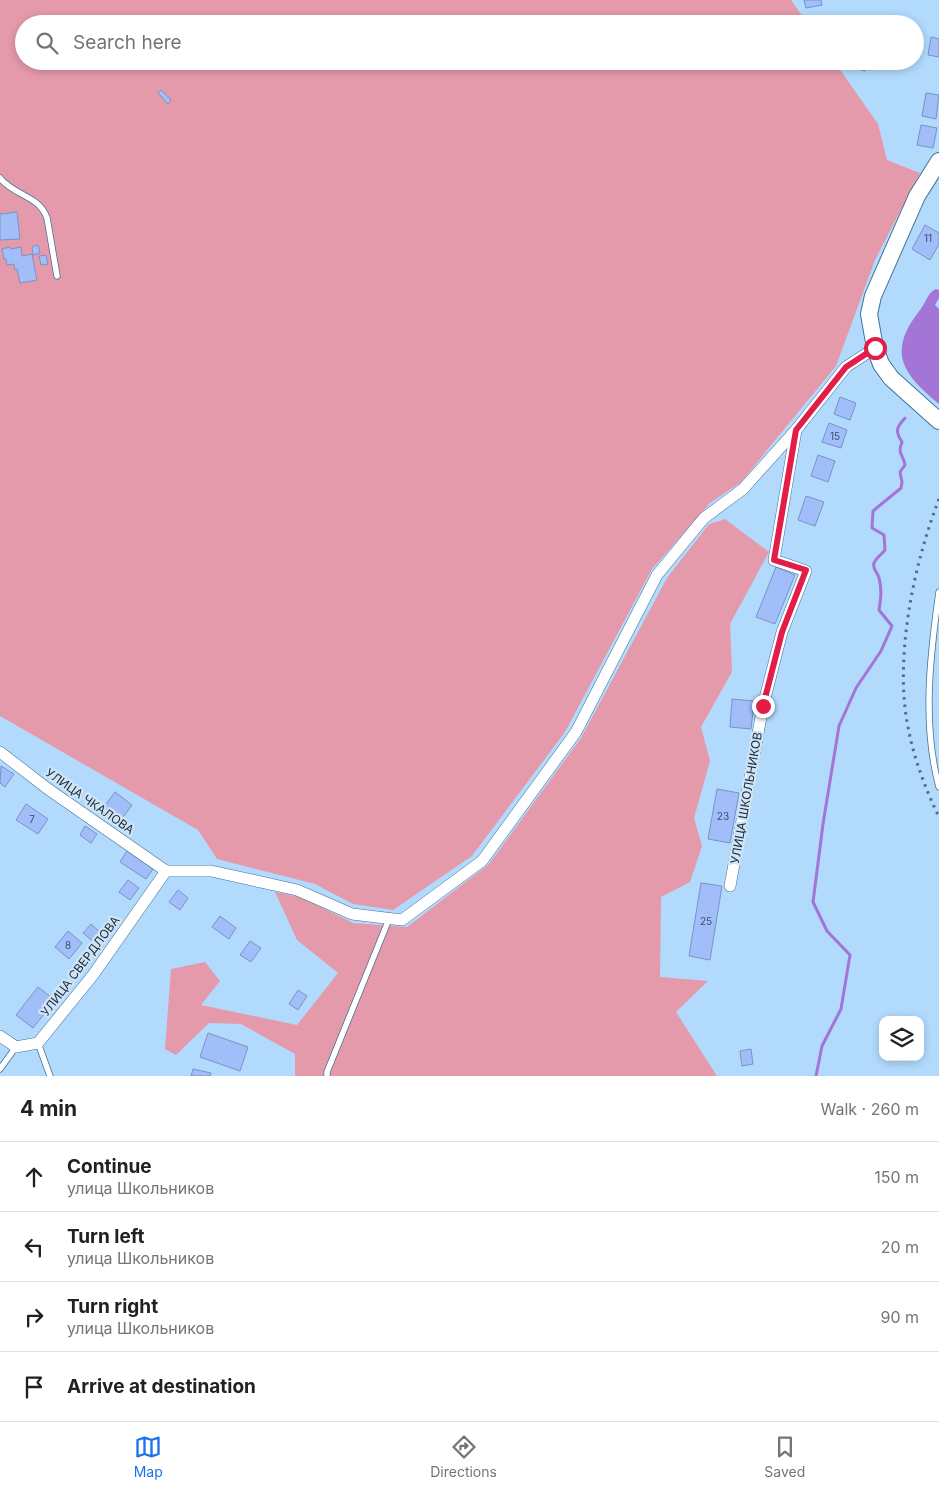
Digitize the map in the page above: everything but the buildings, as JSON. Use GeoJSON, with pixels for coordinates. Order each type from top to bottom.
{"type":"FeatureCollection","features":[{"type":"Feature","properties":{"kind":"street"},"geometry":{"type":"LineString","coordinates":[[939,161],[918,196],[873,296],[869,314],[875,348],[891,378],[939,421]]}},
{"type":"Feature","properties":{"kind":"street","name":"УЛИЦА ШКОЛЬНИКОВ"},"geometry":{"type":"LineString","coordinates":[[730,886],[763,706],[782,632],[806,570],[774,560],[796,430],[846,367],[875,348]]}},
{"type":"Feature","properties":{"kind":"street"},"geometry":{"type":"LineString","coordinates":[[166,871],[211,871],[297,890],[352,914],[402,920],[482,861],[576,732],[657,575],[704,518],[743,489],[796,430]]}},
{"type":"Feature","properties":{"kind":"street","name":"УЛИЦА ЧКАЛОВА"},"geometry":{"type":"LineString","coordinates":[[0,752],[48,790],[166,871]]}},
{"type":"Feature","properties":{"kind":"street","name":"УЛИЦА СВЕРДЛОВА"},"geometry":{"type":"LineString","coordinates":[[38,1043],[92,975],[166,871]]}},
{"type":"Feature","properties":{"kind":"street"},"geometry":{"type":"LineString","coordinates":[[0,1036],[16,1047],[38,1043]]}},
{"type":"Feature","properties":{"kind":"lane"},"geometry":{"type":"LineString","coordinates":[[0,178],[11,190],[28,197],[44,209],[57,276]]}},
{"type":"Feature","properties":{"kind":"lane"},"geometry":{"type":"LineString","coordinates":[[939,592],[931,670],[929,716],[933,761],[939,787]]}},
{"type":"Feature","properties":{"kind":"lane"},"geometry":{"type":"LineString","coordinates":[[327,1076],[388,918]]}},
{"type":"Feature","properties":{"kind":"lane"},"geometry":{"type":"LineString","coordinates":[[38,1043],[50,1076]]}},
{"type":"Feature","properties":{"kind":"lane"},"geometry":{"type":"LineString","coordinates":[[0,1069],[16,1047]]}},
{"type":"Feature","properties":{"kind":"shaded area"},"geometry":{"type":"Polygon","coordinates":[[[0,0],[791,0],[802,15],[15,15],[15,70],[840,70],[878,124],[887,160],[920,173],[875,260],[836,366],[741,482],[710,503],[652,569],[565,732],[472,856],[393,910],[353,904],[315,884],[217,859],[198,830],[0,716],[0,0]]]}},
{"type":"Feature","properties":{"kind":"shaded area"},"geometry":{"type":"Polygon","coordinates":[[[936,289],[939,290],[939,298],[935,305],[939,309],[939,404],[926,393],[908,372],[903,361],[902,350],[904,338],[910,325],[929,296],[936,289]]]}},
{"type":"Feature","properties":{"kind":"shaded area"},"geometry":{"type":"Polygon","coordinates":[[[725,519],[769,552],[730,624],[732,672],[701,727],[710,761],[694,818],[702,846],[690,882],[661,897],[660,977],[708,981],[676,1012],[717,1076],[295,1076],[295,1054],[241,1024],[209,1023],[176,1055],[165,1049],[171,969],[205,962],[220,981],[201,1005],[297,1025],[338,973],[297,940],[275,892],[301,897],[353,923],[407,927],[489,864],[581,738],[667,578],[709,524],[725,519]]]}},
{"type":"Feature","properties":{"kind":"waterway"},"geometry":{"type":"LineString","coordinates":[[816,1076],[822,1046],[841,1009],[850,955],[827,931],[813,902],[823,824],[839,726],[856,688],[881,651],[892,626],[879,610],[881,586],[874,569],[874,563],[885,550],[884,535],[872,528],[873,511],[901,488],[900,472],[905,465],[900,452],[902,442],[898,435],[898,430],[905,418]]}},
{"type":"Feature","properties":{"kind":"railway"},"geometry":{"type":"LineString","coordinates":[[939,499],[923,546],[911,596],[903,673],[908,728],[926,789],[939,817]]}},
{"type":"Feature","properties":{"kind":"route"},"geometry":{"type":"LineString","coordinates":[[763,706],[782,632],[806,570],[774,560],[796,430],[846,367],[875,348]]}}]}
